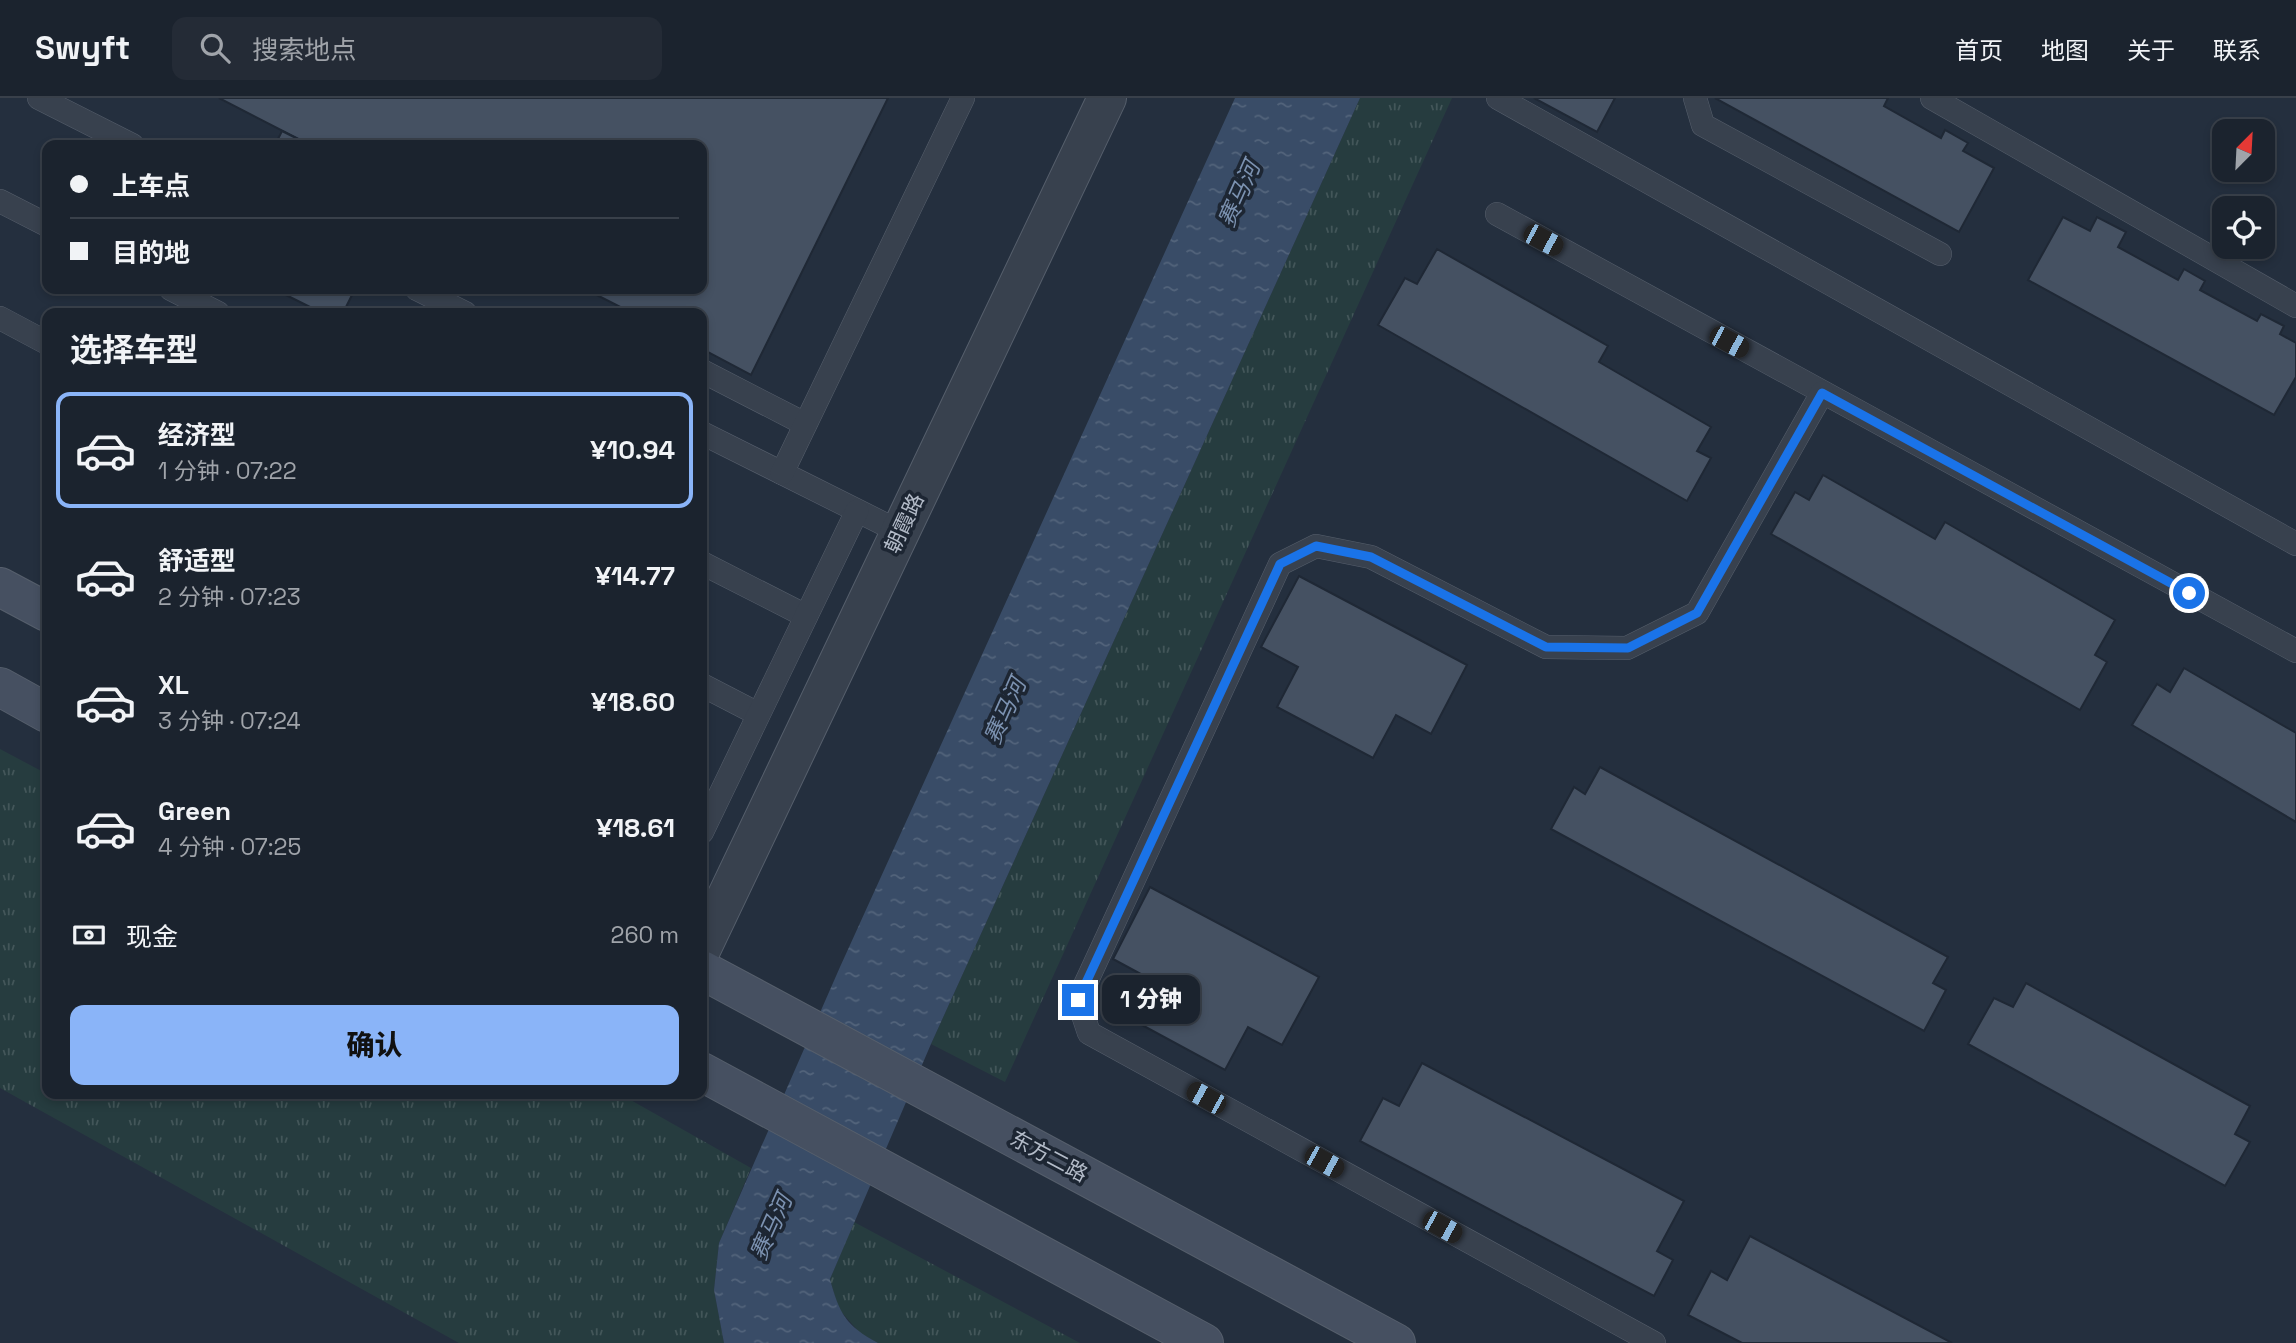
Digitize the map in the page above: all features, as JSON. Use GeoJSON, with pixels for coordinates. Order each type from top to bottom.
{"type":"FeatureCollection","features":[{"type":"Feature","properties":{"kind":"main road"},"geometry":{"type":"LineString","coordinates":[[0,587],[42,609]]}},
{"type":"Feature","properties":{"kind":"main road"},"geometry":{"type":"LineString","coordinates":[[0,687],[42,710]]}},
{"type":"Feature","properties":{"kind":"main road","name":"东方二路"},"geometry":{"type":"LineString","coordinates":[[707,973],[1396,1343]]}},
{"type":"Feature","properties":{"kind":"main road"},"geometry":{"type":"LineString","coordinates":[[707,1075],[1204,1343]]}},
{"type":"Feature","properties":{"kind":"street","name":"朝霞路"},"geometry":{"type":"LineString","coordinates":[[707,937],[1107,98]]}},
{"type":"Feature","properties":{"kind":"lane"},"geometry":{"type":"LineString","coordinates":[[38,98],[122,140]]}},
{"type":"Feature","properties":{"kind":"lane"},"geometry":{"type":"LineString","coordinates":[[782,473],[963,98]]}},
{"type":"Feature","properties":{"kind":"lane"},"geometry":{"type":"LineString","coordinates":[[1498,98],[2293,536]]}},
{"type":"Feature","properties":{"kind":"lane"},"geometry":{"type":"LineString","coordinates":[[1695,98],[1703,125],[1940,254]]}},
{"type":"Feature","properties":{"kind":"lane"},"geometry":{"type":"LineString","coordinates":[[1932,98],[2296,306]]}},
{"type":"Feature","properties":{"kind":"lane"},"geometry":{"type":"LineString","coordinates":[[0,201],[42,222]]}},
{"type":"Feature","properties":{"kind":"lane"},"geometry":{"type":"LineString","coordinates":[[1497,214],[2296,652]]}},
{"type":"Feature","properties":{"kind":"lane"},"geometry":{"type":"LineString","coordinates":[[181,294],[208,308]]}},
{"type":"Feature","properties":{"kind":"lane"},"geometry":{"type":"LineString","coordinates":[[427,294],[455,308]]}},
{"type":"Feature","properties":{"kind":"lane"},"geometry":{"type":"LineString","coordinates":[[0,318],[42,339]]}},
{"type":"Feature","properties":{"kind":"lane"},"geometry":{"type":"LineString","coordinates":[[707,374],[805,424]]}},
{"type":"Feature","properties":{"kind":"lane"},"geometry":{"type":"LineString","coordinates":[[1654,1343],[1089,1033],[1078,1000],[1280,564],[1316,546],[1371,557],[1546,647],[1628,648],[1697,613],[1822,393]]}},
{"type":"Feature","properties":{"kind":"lane"},"geometry":{"type":"LineString","coordinates":[[707,436],[900,532]]}},
{"type":"Feature","properties":{"kind":"lane"},"geometry":{"type":"LineString","coordinates":[[707,821],[857,511]]}},
{"type":"Feature","properties":{"kind":"lane"},"geometry":{"type":"LineString","coordinates":[[707,566],[806,616]]}},
{"type":"Feature","properties":{"kind":"lane"},"geometry":{"type":"LineString","coordinates":[[707,688],[758,714]]}},
{"type":"Feature","properties":{"kind":"green space"},"geometry":{"type":"Polygon","coordinates":[[[1360,98],[1452,98],[1005,1082],[931,1044],[1360,98]]]}},
{"type":"Feature","properties":{"kind":"green space"},"geometry":{"type":"Polygon","coordinates":[[[0,749],[42,771],[42,1099],[629,1099],[751,1168],[719,1243],[714,1290],[724,1343],[459,1343],[0,1088],[0,749]]]}},
{"type":"Feature","properties":{"kind":"green space"},"geometry":{"type":"Polygon","coordinates":[[[854,1222],[1080,1343],[878,1343],[860,1333],[838,1308],[830,1279],[854,1222]]]}},
{"type":"Feature","properties":{"kind":"water","name":"赛马河"},"geometry":{"type":"Polygon","coordinates":[[[1235,98],[1360,98],[931,1044],[830,1279],[845,1317],[858,1331],[878,1343],[724,1343],[714,1290],[719,1243],[840,967],[1235,98]]]}},
{"type":"Feature","properties":{"kind":"building"},"geometry":{"type":"Polygon","coordinates":[[[219,98],[888,98],[751,375],[707,352],[707,308],[622,308],[595,294],[707,294],[707,140],[300,140],[219,98]]]}},
{"type":"Feature","properties":{"kind":"building"},"geometry":{"type":"Polygon","coordinates":[[[1534,98],[1615,98],[1597,132],[1534,98]]]}},
{"type":"Feature","properties":{"kind":"building"},"geometry":{"type":"Polygon","coordinates":[[[1715,98],[1888,98],[1884,106],[1941,138],[1945,130],[1968,143],[1963,151],[1994,168],[1959,232],[1715,98]]]}},
{"type":"Feature","properties":{"kind":"building"},"geometry":{"type":"Polygon","coordinates":[[[282,131],[300,140],[278,140],[282,131]]]}},
{"type":"Feature","properties":{"kind":"building"},"geometry":{"type":"Polygon","coordinates":[[[2063,217],[2090,231],[2097,217],[2126,232],[2118,247],[2178,280],[2184,269],[2205,281],[2200,290],[2257,321],[2261,314],[2284,326],[2280,334],[2296,343],[2296,377],[2274,415],[2028,280],[2063,217]]]}},
{"type":"Feature","properties":{"kind":"building"},"geometry":{"type":"Polygon","coordinates":[[[1437,249],[1608,346],[1599,362],[1711,427],[1697,451],[1711,458],[1687,501],[1378,325],[1405,278],[1417,284],[1437,249]]]}},
{"type":"Feature","properties":{"kind":"building"},"geometry":{"type":"Polygon","coordinates":[[[284,294],[352,294],[346,308],[312,308],[284,294]]]}},
{"type":"Feature","properties":{"kind":"building"},"geometry":{"type":"Polygon","coordinates":[[[1823,475],[1935,539],[1945,522],[2115,620],[2095,655],[2107,662],[2080,710],[1771,534],[1795,492],[1809,500],[1823,475]]]}},
{"type":"Feature","properties":{"kind":"building"},"geometry":{"type":"Polygon","coordinates":[[[1299,576],[1467,665],[1431,734],[1396,715],[1373,758],[1277,707],[1298,667],[1261,647],[1299,576]]]}},
{"type":"Feature","properties":{"kind":"building"},"geometry":{"type":"Polygon","coordinates":[[[2184,668],[2296,733],[2296,822],[2132,725],[2157,684],[2170,692],[2184,668]]]}},
{"type":"Feature","properties":{"kind":"building"},"geometry":{"type":"Polygon","coordinates":[[[1600,767],[1948,957],[1933,983],[1946,990],[1924,1031],[1551,829],[1574,787],[1585,794],[1600,767]]]}},
{"type":"Feature","properties":{"kind":"building"},"geometry":{"type":"Polygon","coordinates":[[[1150,887],[1319,977],[1282,1045],[1248,1027],[1225,1070],[1129,1018],[1150,979],[1113,959],[1150,887]]]}},
{"type":"Feature","properties":{"kind":"building"},"geometry":{"type":"Polygon","coordinates":[[[2026,983],[2250,1106],[2235,1134],[2250,1142],[2225,1186],[1968,1044],[1994,998],[2013,1007],[2026,983]]]}},
{"type":"Feature","properties":{"kind":"building"},"geometry":{"type":"Polygon","coordinates":[[[1422,1063],[1684,1201],[1657,1251],[1673,1260],[1654,1296],[1360,1141],[1383,1098],[1399,1106],[1422,1063]]]}},
{"type":"Feature","properties":{"kind":"building"},"geometry":{"type":"Polygon","coordinates":[[[1750,1236],[1952,1343],[1742,1343],[1688,1315],[1711,1271],[1727,1280],[1750,1236]]]}},
{"type":"Feature","properties":{"kind":"route"},"geometry":{"type":"LineString","coordinates":[[1078,1000],[1280,564],[1316,546],[1371,557],[1546,647],[1628,648],[1697,613],[1822,393],[2189,593]]}}]}
